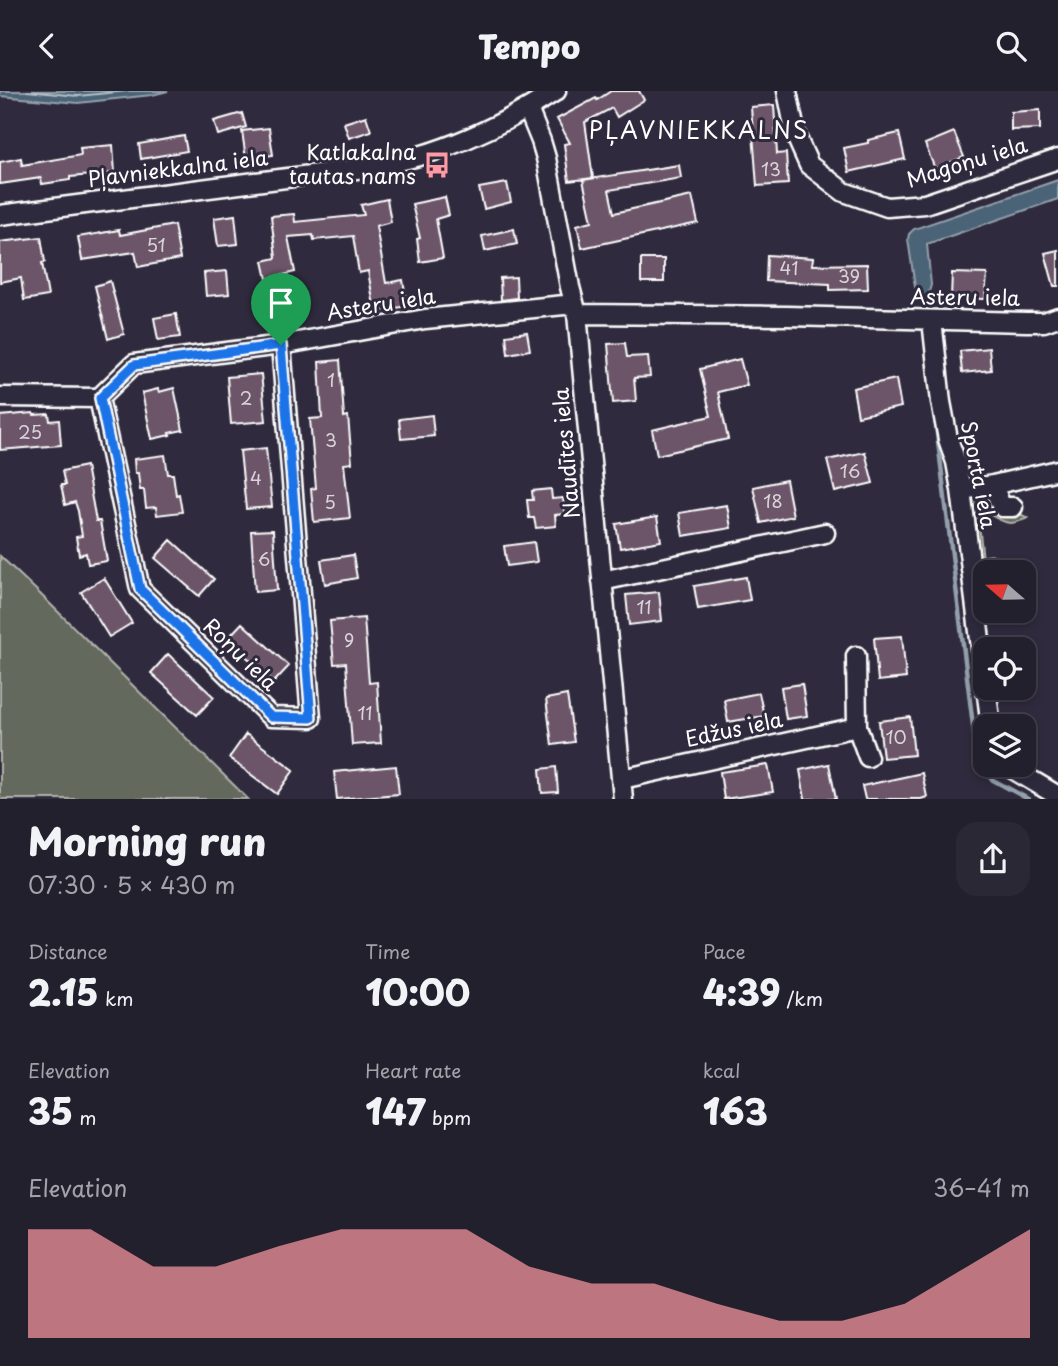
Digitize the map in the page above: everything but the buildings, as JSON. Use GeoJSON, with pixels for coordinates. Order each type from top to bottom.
{"type":"FeatureCollection","features":[{"type":"Feature","properties":{"kind":"street","name":"Pļavniekkalna iela"},"geometry":{"type":"LineString","coordinates":[[0,215],[372,167],[451,145],[528,109],[556,91]]}},
{"type":"Feature","properties":{"kind":"street","name":"Magoņu iela"},"geometry":{"type":"LineString","coordinates":[[787,91],[796,136],[809,165],[844,192],[887,207],[925,204],[1058,159]]}},
{"type":"Feature","properties":{"kind":"street","name":"Naudītes iela"},"geometry":{"type":"LineString","coordinates":[[528,109],[546,158],[576,309],[623,799]]}},
{"type":"Feature","properties":{"kind":"street","name":"Asteru iela"},"geometry":{"type":"LineString","coordinates":[[100,398],[134,365],[281,345],[425,319],[576,309],[1026,322],[1058,317]]}},
{"type":"Feature","properties":{"kind":"street","name":"Sporta iela"},"geometry":{"type":"LineString","coordinates":[[932,320],[948,439],[957,447],[980,637]]}},
{"type":"Feature","properties":{"kind":"street","name":"Roņu iela"},"geometry":{"type":"LineString","coordinates":[[100,398],[140,589],[271,717],[311,718],[281,345]]}},
{"type":"Feature","properties":{"kind":"street"},"geometry":{"type":"LineString","coordinates":[[0,397],[100,398]]}},
{"type":"Feature","properties":{"kind":"street"},"geometry":{"type":"LineString","coordinates":[[961,489],[993,485],[1058,470]]}},
{"type":"Feature","properties":{"kind":"street"},"geometry":{"type":"LineString","coordinates":[[993,485],[1003,507],[1013,507]]}},
{"type":"Feature","properties":{"kind":"street"},"geometry":{"type":"LineString","coordinates":[[602,581],[825,533]]}},
{"type":"Feature","properties":{"kind":"street"},"geometry":{"type":"LineString","coordinates":[[856,656],[857,727],[868,757]]}},
{"type":"Feature","properties":{"kind":"street","name":"Edžus iela"},"geometry":{"type":"LineString","coordinates":[[622,779],[857,727]]}},
{"type":"Feature","properties":{"kind":"street"},"geometry":{"type":"LineString","coordinates":[[1026,777],[1058,796]]}},
{"type":"Feature","properties":{"kind":"green space"},"geometry":{"type":"Polygon","coordinates":[[[985,491],[1028,518],[1014,523],[1005,522],[971,506],[976,496],[985,491]]]}},
{"type":"Feature","properties":{"kind":"green space"},"geometry":{"type":"Polygon","coordinates":[[[971,512],[978,515],[983,560],[976,555],[971,512]]]}},
{"type":"Feature","properties":{"kind":"green space"},"geometry":{"type":"Polygon","coordinates":[[[0,556],[36,590],[248,799],[0,799],[0,556]]]}},
{"type":"Feature","properties":{"kind":"water"},"geometry":{"type":"Polygon","coordinates":[[[0,91],[168,91],[78,103],[0,96],[0,91]]]}},
{"type":"Feature","properties":{"kind":"water"},"geometry":{"type":"Polygon","coordinates":[[[1058,180],[1058,199],[927,244],[931,285],[925,306],[915,287],[908,239],[914,229],[1058,180]]]}},
{"type":"Feature","properties":{"kind":"waterway"},"geometry":{"type":"LineString","coordinates":[[934,409],[978,766],[993,780],[1028,799]]}},
{"type":"Feature","properties":{"kind":"place","name":"Katlakalna tautas nams"},"geometry":{"type":"Point","coordinates":[437,165]}},
{"type":"Feature","properties":{"kind":"district","name":"PĻAVNIEKKALNS"},"geometry":{"type":"Point","coordinates":[699,131]}},
{"type":"Feature","properties":{"kind":"route"},"geometry":{"type":"LineString","coordinates":[[281,345],[289,438],[311,718],[271,717],[140,589],[100,398],[134,365],[281,345]]}}]}
